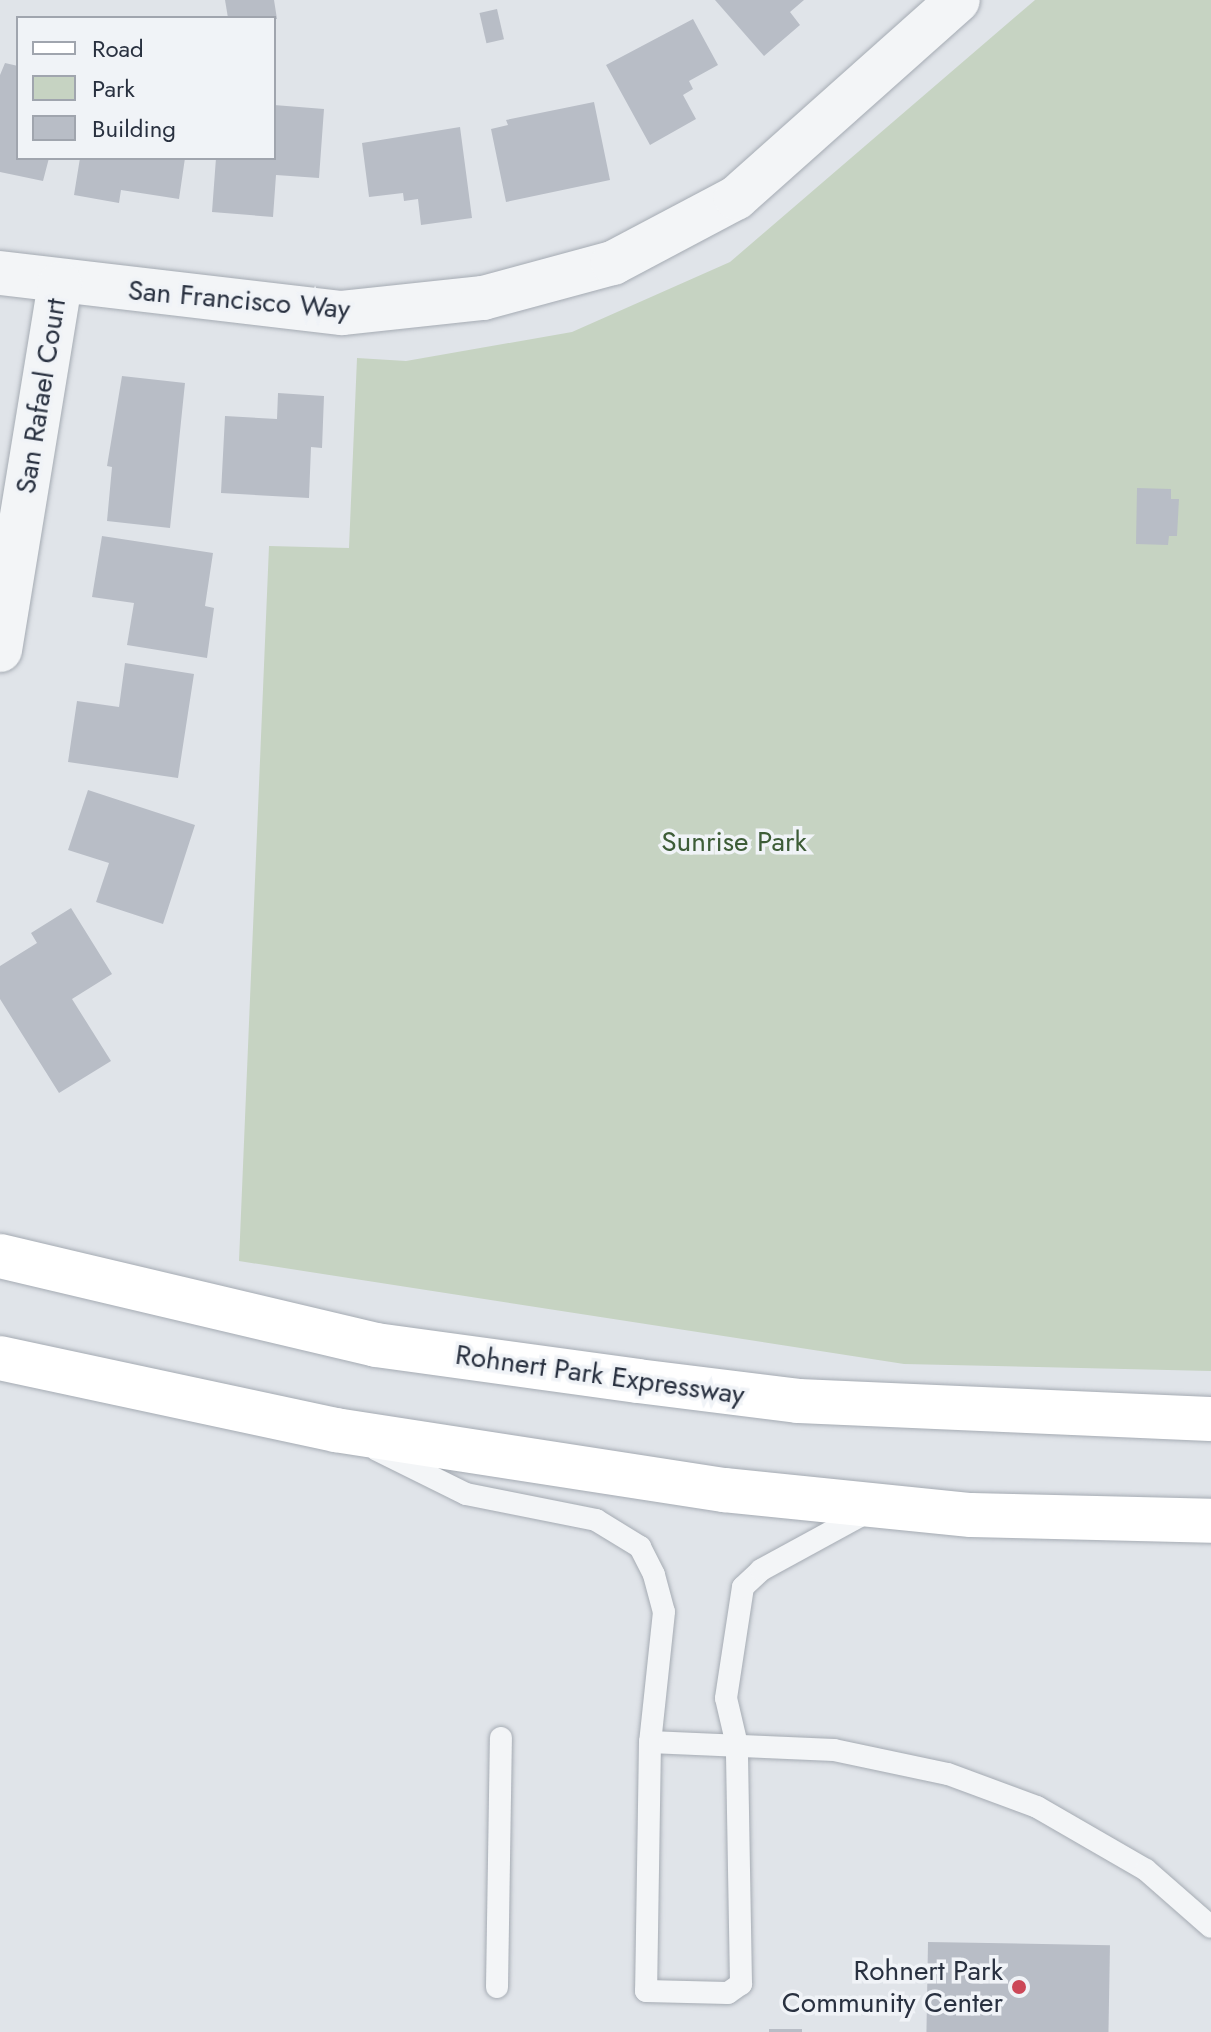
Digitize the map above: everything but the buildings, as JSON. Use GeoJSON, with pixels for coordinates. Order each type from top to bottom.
{"type":"FeatureCollection","features":[{"type":"Feature","properties":{"kind":"main road","name":"Rohnert Park Expressway"},"geometry":{"type":"LineString","coordinates":[[0,1256],[376,1345],[638,1381],[798,1401],[1211,1419]]}},
{"type":"Feature","properties":{"kind":"main road"},"geometry":{"type":"LineString","coordinates":[[0,1358],[336,1430],[724,1490],[971,1515],[1211,1521]]}},
{"type":"Feature","properties":{"kind":"street","name":"San Francisco Way"},"geometry":{"type":"LineString","coordinates":[[0,273],[60,284],[342,313],[483,298],[613,263],[736,198],[958,0]]}},
{"type":"Feature","properties":{"kind":"street","name":"San Rafael Court"},"geometry":{"type":"LineString","coordinates":[[0,650],[60,284]]}},
{"type":"Feature","properties":{"kind":"lane"},"geometry":{"type":"LineString","coordinates":[[336,1430],[466,1494],[596,1520],[640,1547],[664,1612],[650,1742],[646,1991],[728,1993],[741,1984],[737,1745],[726,1698],[743,1587],[761,1570],[876,1507]]}},
{"type":"Feature","properties":{"kind":"lane"},"geometry":{"type":"LineString","coordinates":[[497,1987],[501,1738]]}},
{"type":"Feature","properties":{"kind":"lane"},"geometry":{"type":"LineString","coordinates":[[650,1742],[834,1750],[948,1774],[1037,1807],[1146,1870],[1211,1927]]}},
{"type":"Feature","properties":{"kind":"green space","name":"Sunrise Park"},"geometry":{"type":"Polygon","coordinates":[[[1035,0],[1211,0],[1211,1371],[904,1364],[239,1261],[269,546],[349,548],[357,358],[406,361],[572,332],[730,262],[1035,0]]]}},
{"type":"Feature","properties":{"kind":"place","name":"Rohnert Park Community Center"},"geometry":{"type":"Point","coordinates":[1019,1987]}}]}
